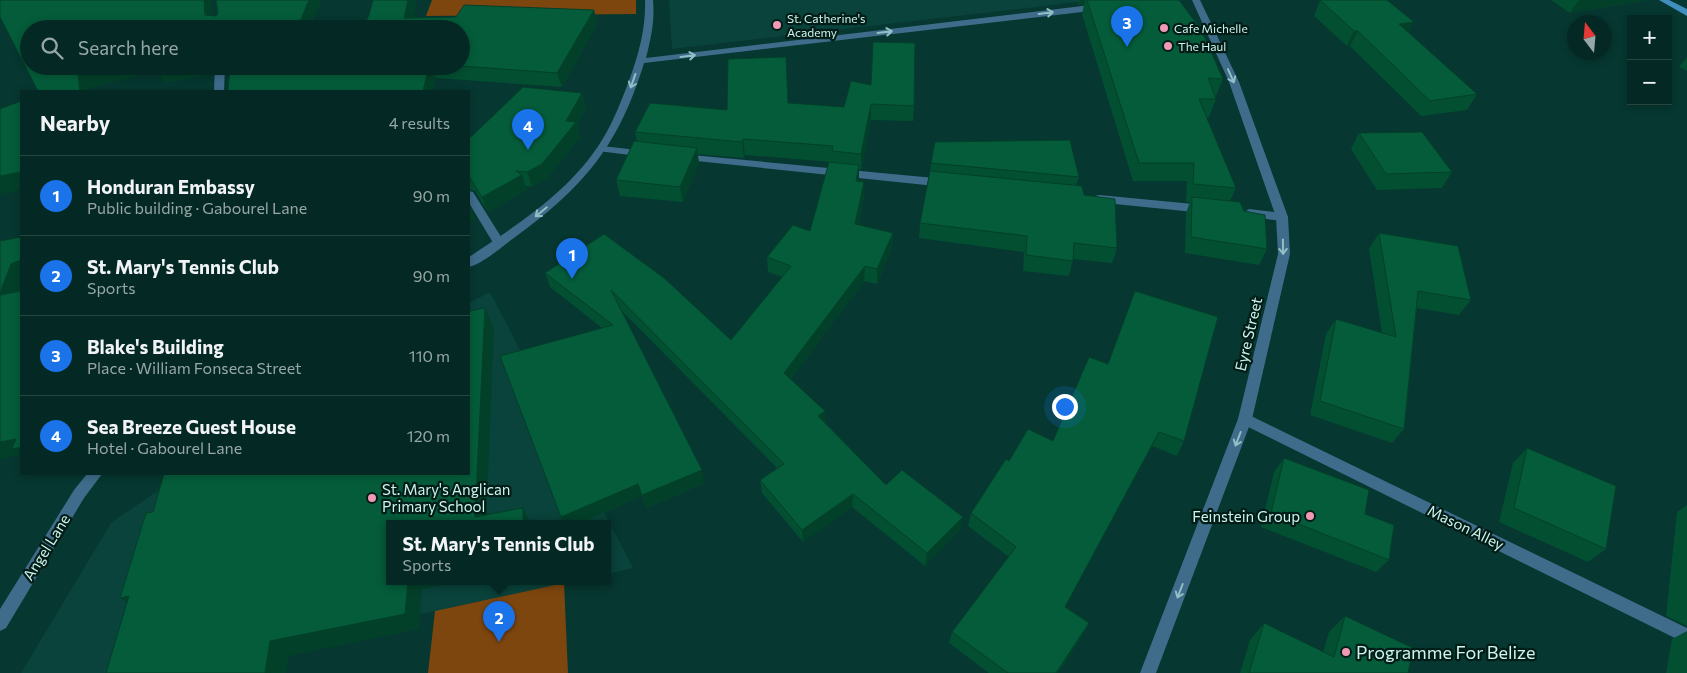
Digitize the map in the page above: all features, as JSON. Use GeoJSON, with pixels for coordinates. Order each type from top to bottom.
{"type":"FeatureCollection","features":[{"type":"Feature","properties":{"kind":"main road"},"geometry":{"type":"LineString","coordinates":[[1663,0],[1687,13]]}},
{"type":"Feature","properties":{"kind":"street"},"geometry":{"type":"LineString","coordinates":[[470,262],[499,243],[551,203],[580,176],[602,149],[625,105],[640,61],[646,35],[649,0]]}},
{"type":"Feature","properties":{"kind":"street","name":"Eyre Street"},"geometry":{"type":"LineString","coordinates":[[1148,673],[1245,419],[1284,254],[1282,217],[1234,82],[1196,0]]}},
{"type":"Feature","properties":{"kind":"street"},"geometry":{"type":"LineString","coordinates":[[640,61],[1106,6]]}},
{"type":"Feature","properties":{"kind":"street"},"geometry":{"type":"LineString","coordinates":[[219,90],[220,75]]}},
{"type":"Feature","properties":{"kind":"street"},"geometry":{"type":"LineString","coordinates":[[602,149],[957,184]]}},
{"type":"Feature","properties":{"kind":"street"},"geometry":{"type":"LineString","coordinates":[[470,196],[499,243]]}},
{"type":"Feature","properties":{"kind":"street"},"geometry":{"type":"LineString","coordinates":[[1085,197],[1213,210]]}},
{"type":"Feature","properties":{"kind":"street"},"geometry":{"type":"LineString","coordinates":[[1233,212],[1282,217]]}},
{"type":"Feature","properties":{"kind":"street","name":"Mason Alley"},"geometry":{"type":"LineString","coordinates":[[1245,419],[1687,636]]}},
{"type":"Feature","properties":{"kind":"street","name":"Angel Lane"},"geometry":{"type":"LineString","coordinates":[[0,622],[79,494],[93,475]]}},
{"type":"Feature","properties":{"kind":"shaded area"},"geometry":{"type":"Polygon","coordinates":[[[432,0],[636,0],[636,14],[426,16],[432,0]]]}},
{"type":"Feature","properties":{"kind":"shaded area","name":"St. Catherine's Academy"},"geometry":{"type":"Polygon","coordinates":[[[669,0],[1095,0],[672,49],[669,0]]]}},
{"type":"Feature","properties":{"kind":"shaded area","name":"St. Mary's Anglican Primary School"},"geometry":{"type":"Polygon","coordinates":[[[490,292],[608,520],[386,520],[386,585],[557,585],[145,673],[21,673],[111,523],[181,475],[470,475],[470,302],[490,292]]]}},
{"type":"Feature","properties":{"kind":"shaded area","name":"St. Mary's Anglican Primary School"},"geometry":{"type":"Polygon","coordinates":[[[611,526],[633,568],[611,573],[611,526]]]}},
{"type":"Feature","properties":{"kind":"shaded area"},"geometry":{"type":"Polygon","coordinates":[[[555,585],[564,585],[568,673],[428,673],[435,611],[555,585]]]}},
{"type":"Feature","properties":{"kind":"building"},"geometry":{"type":"Polygon","coordinates":[[[0,0],[204,0],[205,15],[216,16],[218,14],[216,0],[309,0],[301,20],[20,20],[20,56],[0,17],[0,0]]]}},
{"type":"Feature","properties":{"kind":"building"},"geometry":{"type":"Polygon","coordinates":[[[373,0],[408,0],[404,18],[456,17],[464,5],[594,10],[557,73],[470,67],[470,20],[366,20],[373,0]]]}},
{"type":"Feature","properties":{"kind":"building"},"geometry":{"type":"Polygon","coordinates":[[[1087,0],[1179,0],[1202,31],[1223,79],[1208,78],[1216,99],[1199,99],[1236,188],[1193,184],[1194,163],[1139,163],[1087,0]]]}},
{"type":"Feature","properties":{"kind":"building"},"geometry":{"type":"Polygon","coordinates":[[[1320,0],[1387,0],[1414,22],[1399,24],[1477,94],[1430,101],[1358,31],[1354,31],[1320,0]]]}},
{"type":"Feature","properties":{"kind":"building"},"geometry":{"type":"Polygon","coordinates":[[[873,42],[915,43],[914,106],[871,104],[861,154],[832,151],[833,146],[743,139],[742,142],[635,132],[650,103],[727,110],[728,59],[786,57],[788,103],[844,107],[851,81],[871,85],[873,42]]]}},
{"type":"Feature","properties":{"kind":"building"},"geometry":{"type":"Polygon","coordinates":[[[30,75],[78,75],[80,90],[37,90],[30,75]]]}},
{"type":"Feature","properties":{"kind":"building"},"geometry":{"type":"Polygon","coordinates":[[[229,75],[427,75],[423,90],[228,90],[229,75]]]}},
{"type":"Feature","properties":{"kind":"building"},"geometry":{"type":"Polygon","coordinates":[[[523,87],[582,93],[566,121],[576,122],[542,164],[527,172],[516,171],[522,175],[482,197],[470,178],[470,137],[523,87]]]}},
{"type":"Feature","properties":{"kind":"building"},"geometry":{"type":"Polygon","coordinates":[[[20,101],[20,172],[0,176],[0,109],[20,101]]]}},
{"type":"Feature","properties":{"kind":"building"},"geometry":{"type":"Polygon","coordinates":[[[1422,132],[1452,172],[1386,174],[1359,133],[1422,132]]]}},
{"type":"Feature","properties":{"kind":"building"},"geometry":{"type":"Polygon","coordinates":[[[1070,140],[1079,177],[931,163],[935,142],[1070,140]]]}},
{"type":"Feature","properties":{"kind":"building"},"geometry":{"type":"Polygon","coordinates":[[[634,141],[697,148],[680,187],[616,180],[634,141]]]}},
{"type":"Feature","properties":{"kind":"building"},"geometry":{"type":"Polygon","coordinates":[[[829,162],[859,165],[856,181],[864,182],[855,224],[893,233],[877,269],[865,266],[784,373],[825,411],[818,416],[886,485],[902,470],[963,517],[927,553],[853,494],[802,530],[760,480],[784,464],[611,290],[702,470],[642,495],[638,484],[561,517],[500,356],[613,325],[545,273],[604,234],[664,278],[731,340],[791,266],[767,257],[793,225],[810,231],[829,162]]]}},
{"type":"Feature","properties":{"kind":"building"},"geometry":{"type":"Polygon","coordinates":[[[930,171],[1082,186],[1084,195],[1115,199],[1117,248],[1074,243],[1073,261],[1026,255],[1027,236],[920,223],[930,171]]]}},
{"type":"Feature","properties":{"kind":"building"},"geometry":{"type":"Polygon","coordinates":[[[1192,197],[1240,202],[1244,211],[1265,215],[1267,249],[1191,237],[1192,197]]]}},
{"type":"Feature","properties":{"kind":"building"},"geometry":{"type":"Polygon","coordinates":[[[1379,233],[1458,246],[1471,300],[1418,291],[1404,429],[1320,401],[1336,319],[1396,337],[1379,233]]]}},
{"type":"Feature","properties":{"kind":"building"},"geometry":{"type":"Polygon","coordinates":[[[20,237],[20,260],[11,264],[0,293],[0,241],[20,237]]]}},
{"type":"Feature","properties":{"kind":"building"},"geometry":{"type":"Polygon","coordinates":[[[20,291],[20,447],[12,449],[16,439],[0,442],[0,295],[20,291]]]}},
{"type":"Feature","properties":{"kind":"building"},"geometry":{"type":"Polygon","coordinates":[[[1135,291],[1218,317],[1184,441],[1159,432],[1065,607],[1089,623],[1056,673],[1008,673],[952,632],[1016,547],[971,513],[1006,459],[1009,461],[1028,429],[1053,441],[1089,357],[1108,364],[1135,291]]]}},
{"type":"Feature","properties":{"kind":"building","name":"St. Mary's Anglican Primary School"},"geometry":{"type":"Polygon","coordinates":[[[485,308],[475,517],[523,508],[523,520],[386,520],[386,585],[408,585],[405,614],[270,641],[265,673],[106,673],[129,596],[120,598],[146,513],[153,512],[164,475],[470,475],[470,311],[485,308]]]}},
{"type":"Feature","properties":{"kind":"building"},"geometry":{"type":"Polygon","coordinates":[[[1527,448],[1616,486],[1606,549],[1514,508],[1527,448]]]}},
{"type":"Feature","properties":{"kind":"building","name":"Feinstein Group"},"geometry":{"type":"Polygon","coordinates":[[[1284,458],[1369,490],[1365,514],[1394,525],[1389,560],[1271,513],[1284,458]]]}},
{"type":"Feature","properties":{"kind":"building"},"geometry":{"type":"Polygon","coordinates":[[[1345,616],[1413,648],[1408,673],[1249,673],[1264,623],[1334,657],[1345,616]]]}},
{"type":"Feature","properties":{"kind":"place","name":"St. Catherine's Academy"},"geometry":{"type":"Point","coordinates":[777,25]}},
{"type":"Feature","properties":{"kind":"place","name":"Cafe Michelle"},"geometry":{"type":"Point","coordinates":[1164,28]}},
{"type":"Feature","properties":{"kind":"place","name":"The Haul"},"geometry":{"type":"Point","coordinates":[1168,46]}},
{"type":"Feature","properties":{"kind":"place","name":"Blake's Building"},"geometry":{"type":"Point","coordinates":[1127,47]}},
{"type":"Feature","properties":{"kind":"place","name":"Sea Breeze Guest House"},"geometry":{"type":"Point","coordinates":[528,150]}},
{"type":"Feature","properties":{"kind":"place","name":"Honduran Embassy"},"geometry":{"type":"Point","coordinates":[572,279]}},
{"type":"Feature","properties":{"kind":"place","name":"St. Mary's Anglican Primary School"},"geometry":{"type":"Point","coordinates":[372,498]}},
{"type":"Feature","properties":{"kind":"place","name":"Feinstein Group"},"geometry":{"type":"Point","coordinates":[1310,516]}},
{"type":"Feature","properties":{"kind":"place","name":"St. Mary's Tennis Club"},"geometry":{"type":"Point","coordinates":[499,642]}},
{"type":"Feature","properties":{"kind":"place","name":"Programme For Belize"},"geometry":{"type":"Point","coordinates":[1346,652]}}]}
